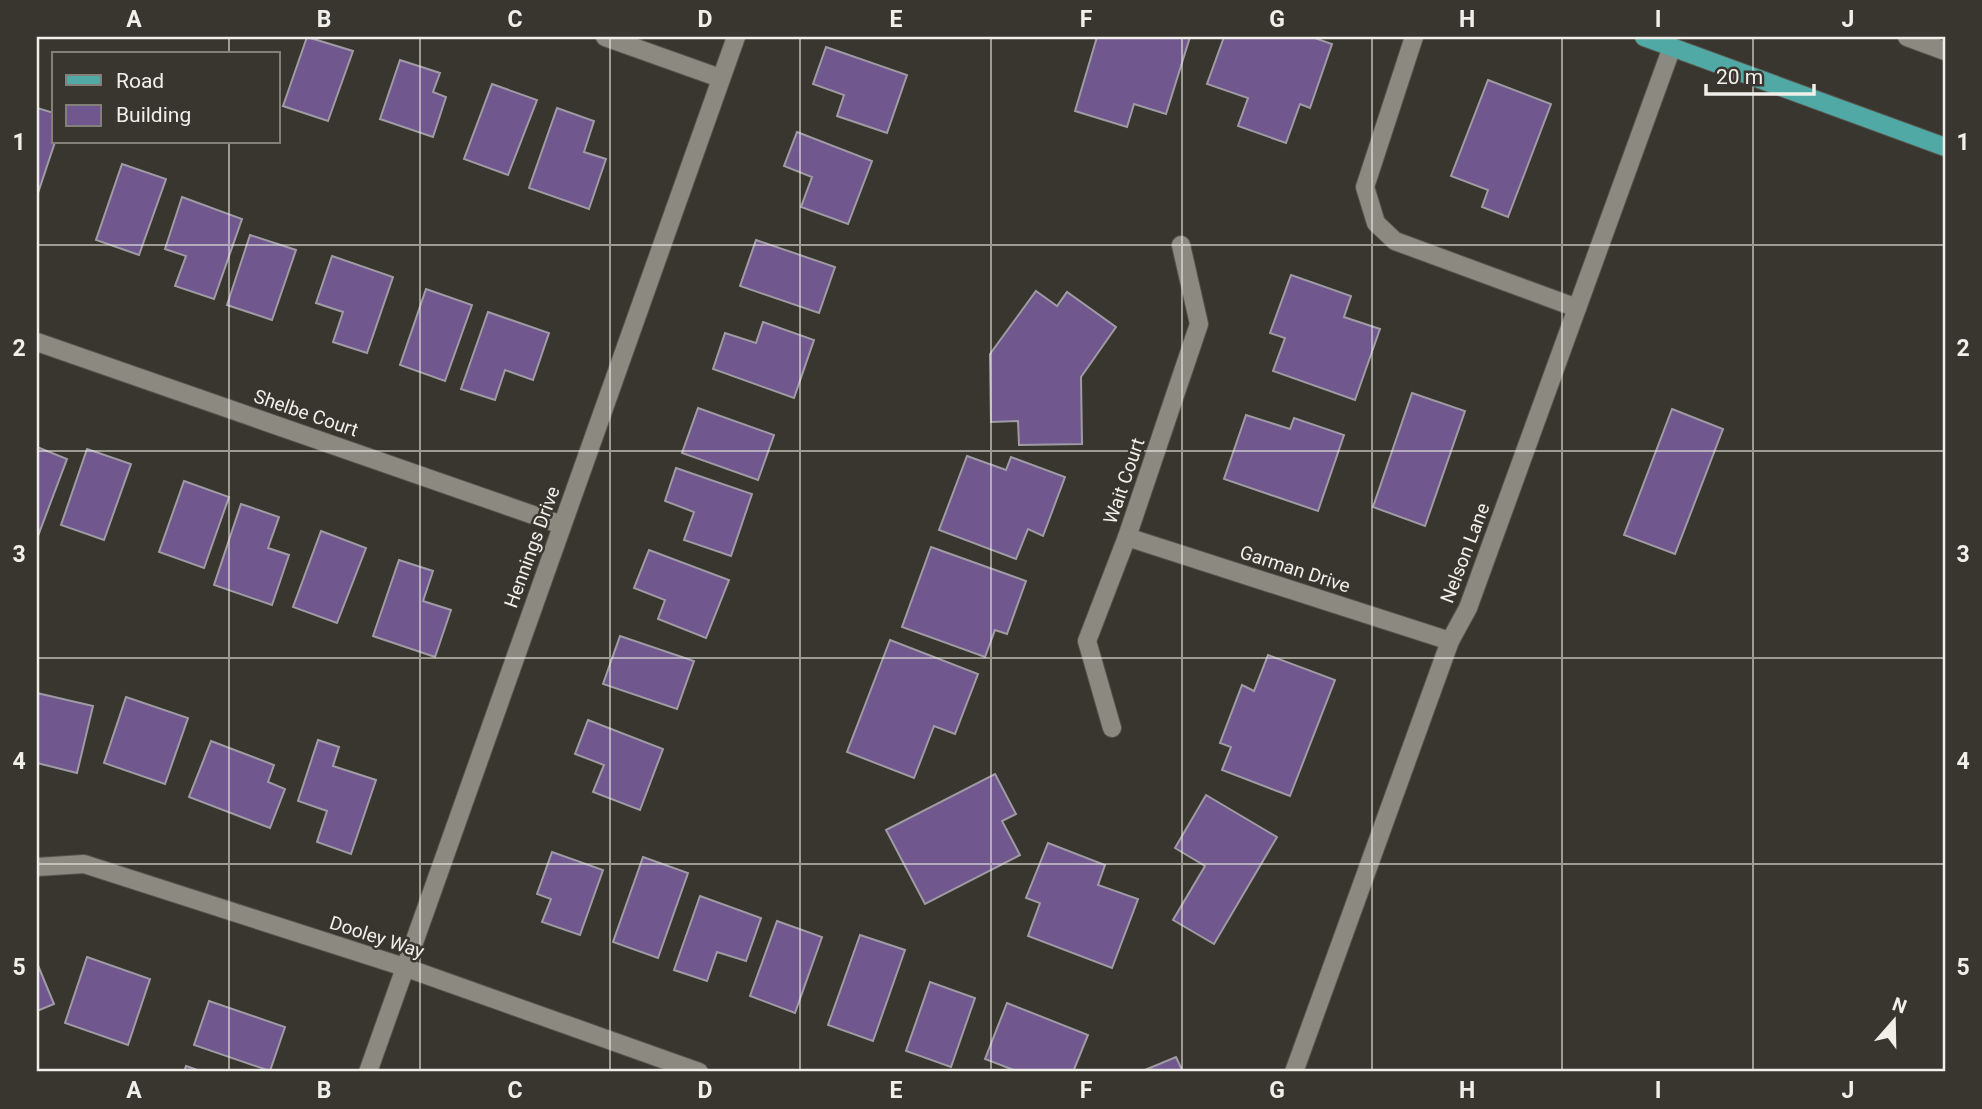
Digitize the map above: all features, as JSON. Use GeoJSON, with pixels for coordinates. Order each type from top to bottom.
{"type":"FeatureCollection","features":[{"type":"Feature","properties":{"kind":"main road"},"geometry":{"type":"LineString","coordinates":[[1644,37],[1674,42],[1945,147]]}},
{"type":"Feature","properties":{"kind":"street"},"geometry":{"type":"LineString","coordinates":[[605,37],[720,78]]}},
{"type":"Feature","properties":{"kind":"street","name":"Hennings Drive"},"geometry":{"type":"LineString","coordinates":[[368,1072],[736,37]]}},
{"type":"Feature","properties":{"kind":"street"},"geometry":{"type":"LineString","coordinates":[[1415,37],[1366,187],[1376,223],[1395,241],[1577,308]]}},
{"type":"Feature","properties":{"kind":"street"},"geometry":{"type":"LineString","coordinates":[[1907,37],[1945,51]]}},
{"type":"Feature","properties":{"kind":"street","name":"Nelson Lane"},"geometry":{"type":"LineString","coordinates":[[1294,1072],[1450,641],[1468,608],[1674,42]]}},
{"type":"Feature","properties":{"kind":"street","name":"Wait Court"},"geometry":{"type":"LineString","coordinates":[[1112,728],[1087,641],[1127,537],[1199,324],[1181,245]]}},
{"type":"Feature","properties":{"kind":"street","name":"Shelbe Court"},"geometry":{"type":"LineString","coordinates":[[37,341],[562,525]]}},
{"type":"Feature","properties":{"kind":"street","name":"Garman Drive"},"geometry":{"type":"LineString","coordinates":[[1127,537],[1450,641]]}},
{"type":"Feature","properties":{"kind":"street","name":"Dooley Way"},"geometry":{"type":"LineString","coordinates":[[37,867],[84,864],[404,967],[699,1072]]}},
{"type":"Feature","properties":{"kind":"building"},"geometry":{"type":"Polygon","coordinates":[[[307,37],[353,51],[328,121],[283,106],[307,37]]]}},
{"type":"Feature","properties":{"kind":"building"},"geometry":{"type":"Polygon","coordinates":[[[1097,37],[1190,37],[1166,114],[1134,104],[1127,127],[1075,111],[1097,37]]]}},
{"type":"Feature","properties":{"kind":"building"},"geometry":{"type":"Polygon","coordinates":[[[1224,37],[1312,37],[1332,44],[1310,108],[1300,104],[1286,143],[1238,126],[1248,98],[1207,84],[1224,37]]]}},
{"type":"Feature","properties":{"kind":"building"},"geometry":{"type":"Polygon","coordinates":[[[826,47],[907,75],[887,133],[837,116],[844,95],[813,84],[826,47]]]}},
{"type":"Feature","properties":{"kind":"building"},"geometry":{"type":"Polygon","coordinates":[[[400,60],[440,73],[433,92],[446,97],[433,137],[380,119],[400,60]]]}},
{"type":"Feature","properties":{"kind":"building"},"geometry":{"type":"Polygon","coordinates":[[[1488,80],[1551,104],[1508,217],[1482,207],[1488,190],[1451,176],[1488,80]]]}},
{"type":"Feature","properties":{"kind":"building"},"geometry":{"type":"Polygon","coordinates":[[[492,84],[537,100],[508,175],[464,159],[492,84]]]}},
{"type":"Feature","properties":{"kind":"building"},"geometry":{"type":"Polygon","coordinates":[[[37,108],[52,112],[52,144],[54,144],[38,193],[37,108]]]}},
{"type":"Feature","properties":{"kind":"building"},"geometry":{"type":"Polygon","coordinates":[[[557,108],[594,121],[584,152],[606,159],[589,209],[529,188],[557,108]]]}},
{"type":"Feature","properties":{"kind":"building"},"geometry":{"type":"Polygon","coordinates":[[[797,132],[872,161],[848,224],[801,207],[812,177],[784,166],[797,132]]]}},
{"type":"Feature","properties":{"kind":"building"},"geometry":{"type":"Polygon","coordinates":[[[122,164],[166,179],[139,255],[96,240],[122,164]]]}},
{"type":"Feature","properties":{"kind":"building"},"geometry":{"type":"Polygon","coordinates":[[[182,197],[242,219],[214,299],[175,286],[186,256],[165,249],[182,197]]]}},
{"type":"Feature","properties":{"kind":"building"},"geometry":{"type":"Polygon","coordinates":[[[250,235],[296,250],[272,320],[227,305],[250,235]]]}},
{"type":"Feature","properties":{"kind":"building"},"geometry":{"type":"Polygon","coordinates":[[[756,240],[835,267],[819,313],[740,286],[756,240]]]}},
{"type":"Feature","properties":{"kind":"building"},"geometry":{"type":"Polygon","coordinates":[[[332,256],[393,277],[367,353],[333,342],[343,312],[316,303],[332,256]]]}},
{"type":"Feature","properties":{"kind":"building"},"geometry":{"type":"Polygon","coordinates":[[[1291,275],[1351,296],[1344,317],[1380,329],[1355,400],[1273,371],[1285,338],[1270,333],[1291,275]]]}},
{"type":"Feature","properties":{"kind":"building"},"geometry":{"type":"Polygon","coordinates":[[[426,289],[472,305],[445,381],[400,365],[426,289]]]}},
{"type":"Feature","properties":{"kind":"building"},"geometry":{"type":"Polygon","coordinates":[[[1036,291],[1057,306],[1067,292],[1116,327],[1081,377],[1082,444],[1019,445],[1018,421],[991,422],[990,354],[1036,291]]]}},
{"type":"Feature","properties":{"kind":"building"},"geometry":{"type":"Polygon","coordinates":[[[488,312],[549,333],[533,380],[505,370],[495,400],[461,389],[488,312]]]}},
{"type":"Feature","properties":{"kind":"building"},"geometry":{"type":"Polygon","coordinates":[[[763,322],[814,340],[794,398],[713,369],[725,333],[756,343],[763,322]]]}},
{"type":"Feature","properties":{"kind":"building"},"geometry":{"type":"Polygon","coordinates":[[[1412,393],[1465,411],[1425,526],[1373,507],[1412,393]]]}},
{"type":"Feature","properties":{"kind":"building"},"geometry":{"type":"Polygon","coordinates":[[[698,408],[774,435],[758,480],[682,453],[698,408]]]}},
{"type":"Feature","properties":{"kind":"building"},"geometry":{"type":"Polygon","coordinates":[[[1672,409],[1723,429],[1675,554],[1624,535],[1672,409]]]}},
{"type":"Feature","properties":{"kind":"building"},"geometry":{"type":"Polygon","coordinates":[[[1246,415],[1290,429],[1294,418],[1344,435],[1318,511],[1224,479],[1246,415]]]}},
{"type":"Feature","properties":{"kind":"building"},"geometry":{"type":"Polygon","coordinates":[[[37,447],[67,459],[38,536],[37,536],[37,447]]]}},
{"type":"Feature","properties":{"kind":"building"},"geometry":{"type":"Polygon","coordinates":[[[87,449],[131,464],[104,540],[61,525],[87,449]]]}},
{"type":"Feature","properties":{"kind":"building"},"geometry":{"type":"Polygon","coordinates":[[[967,456],[1006,470],[1011,457],[1065,477],[1043,536],[1028,529],[1016,559],[939,530],[967,456]]]}},
{"type":"Feature","properties":{"kind":"building"},"geometry":{"type":"Polygon","coordinates":[[[676,468],[752,494],[731,556],[684,540],[694,512],[665,501],[676,468]]]}},
{"type":"Feature","properties":{"kind":"building"},"geometry":{"type":"Polygon","coordinates":[[[184,481],[229,497],[204,568],[159,552],[184,481]]]}},
{"type":"Feature","properties":{"kind":"building"},"geometry":{"type":"Polygon","coordinates":[[[241,504],[279,517],[268,548],[289,555],[272,605],[214,585],[241,504]]]}},
{"type":"Feature","properties":{"kind":"building"},"geometry":{"type":"Polygon","coordinates":[[[321,531],[366,548],[337,623],[293,607],[321,531]]]}},
{"type":"Feature","properties":{"kind":"building"},"geometry":{"type":"Polygon","coordinates":[[[931,547],[1026,581],[1007,634],[995,630],[985,657],[902,627],[931,547]]]}},
{"type":"Feature","properties":{"kind":"building"},"geometry":{"type":"Polygon","coordinates":[[[649,550],[729,580],[706,638],[658,619],[665,600],[634,588],[649,550]]]}},
{"type":"Feature","properties":{"kind":"building"},"geometry":{"type":"Polygon","coordinates":[[[399,560],[433,571],[423,601],[451,610],[435,657],[373,636],[399,560]]]}},
{"type":"Feature","properties":{"kind":"building"},"geometry":{"type":"Polygon","coordinates":[[[620,636],[694,661],[677,709],[603,684],[620,636]]]}},
{"type":"Feature","properties":{"kind":"building"},"geometry":{"type":"Polygon","coordinates":[[[890,640],[978,674],[955,734],[934,726],[914,778],[847,752],[890,640]]]}},
{"type":"Feature","properties":{"kind":"building"},"geometry":{"type":"Polygon","coordinates":[[[1268,655],[1335,680],[1290,796],[1222,770],[1231,747],[1220,743],[1242,685],[1254,691],[1268,655]]]}},
{"type":"Feature","properties":{"kind":"building"},"geometry":{"type":"Polygon","coordinates":[[[37,693],[93,706],[77,773],[37,763],[37,693]]]}},
{"type":"Feature","properties":{"kind":"building"},"geometry":{"type":"Polygon","coordinates":[[[126,697],[188,718],[165,784],[104,763],[126,697]]]}},
{"type":"Feature","properties":{"kind":"building"},"geometry":{"type":"Polygon","coordinates":[[[588,720],[663,749],[640,810],[593,792],[604,765],[575,754],[588,720]]]}},
{"type":"Feature","properties":{"kind":"building"},"geometry":{"type":"Polygon","coordinates":[[[318,740],[339,747],[333,766],[376,780],[351,854],[317,842],[327,811],[298,801],[318,740]]]}},
{"type":"Feature","properties":{"kind":"building"},"geometry":{"type":"Polygon","coordinates":[[[211,741],[274,765],[268,782],[285,789],[270,828],[189,797],[211,741]]]}},
{"type":"Feature","properties":{"kind":"building"},"geometry":{"type":"Polygon","coordinates":[[[995,774],[1016,814],[1002,821],[1020,855],[925,904],[886,830],[995,774]]]}},
{"type":"Feature","properties":{"kind":"building"},"geometry":{"type":"Polygon","coordinates":[[[1206,795],[1277,837],[1214,944],[1173,920],[1205,866],[1175,848],[1206,795]]]}},
{"type":"Feature","properties":{"kind":"building"},"geometry":{"type":"Polygon","coordinates":[[[1048,843],[1105,865],[1098,885],[1138,899],[1112,968],[1028,936],[1040,903],[1026,898],[1048,843]]]}},
{"type":"Feature","properties":{"kind":"building"},"geometry":{"type":"Polygon","coordinates":[[[552,852],[603,870],[580,935],[542,922],[551,899],[537,894],[552,852]]]}},
{"type":"Feature","properties":{"kind":"building"},"geometry":{"type":"Polygon","coordinates":[[[643,857],[688,873],[658,958],[613,942],[643,857]]]}},
{"type":"Feature","properties":{"kind":"building"},"geometry":{"type":"Polygon","coordinates":[[[700,896],[761,918],[746,961],[717,952],[707,981],[674,970],[700,896]]]}},
{"type":"Feature","properties":{"kind":"building"},"geometry":{"type":"Polygon","coordinates":[[[777,921],[822,937],[795,1013],[750,996],[777,921]]]}},
{"type":"Feature","properties":{"kind":"building"},"geometry":{"type":"Polygon","coordinates":[[[860,935],[905,950],[873,1041],[828,1025],[860,935]]]}},
{"type":"Feature","properties":{"kind":"building"},"geometry":{"type":"Polygon","coordinates":[[[87,957],[150,979],[128,1045],[65,1023],[87,957]]]}},
{"type":"Feature","properties":{"kind":"building"},"geometry":{"type":"Polygon","coordinates":[[[37,963],[54,1004],[37,1011],[37,963]]]}},
{"type":"Feature","properties":{"kind":"building"},"geometry":{"type":"Polygon","coordinates":[[[930,982],[975,998],[951,1067],[906,1051],[930,982]]]}},
{"type":"Feature","properties":{"kind":"building"},"geometry":{"type":"Polygon","coordinates":[[[209,1001],[285,1027],[270,1071],[194,1045],[209,1001]]]}},
{"type":"Feature","properties":{"kind":"building"},"geometry":{"type":"Polygon","coordinates":[[[1007,1003],[1088,1035],[1073,1072],[1019,1072],[985,1059],[1007,1003]]]}},
{"type":"Feature","properties":{"kind":"building"},"geometry":{"type":"Polygon","coordinates":[[[1176,1057],[1183,1072],[1140,1072],[1176,1057]]]}},
{"type":"Feature","properties":{"kind":"building"},"geometry":{"type":"Polygon","coordinates":[[[186,1066],[203,1072],[184,1072],[186,1066]]]}}]}
